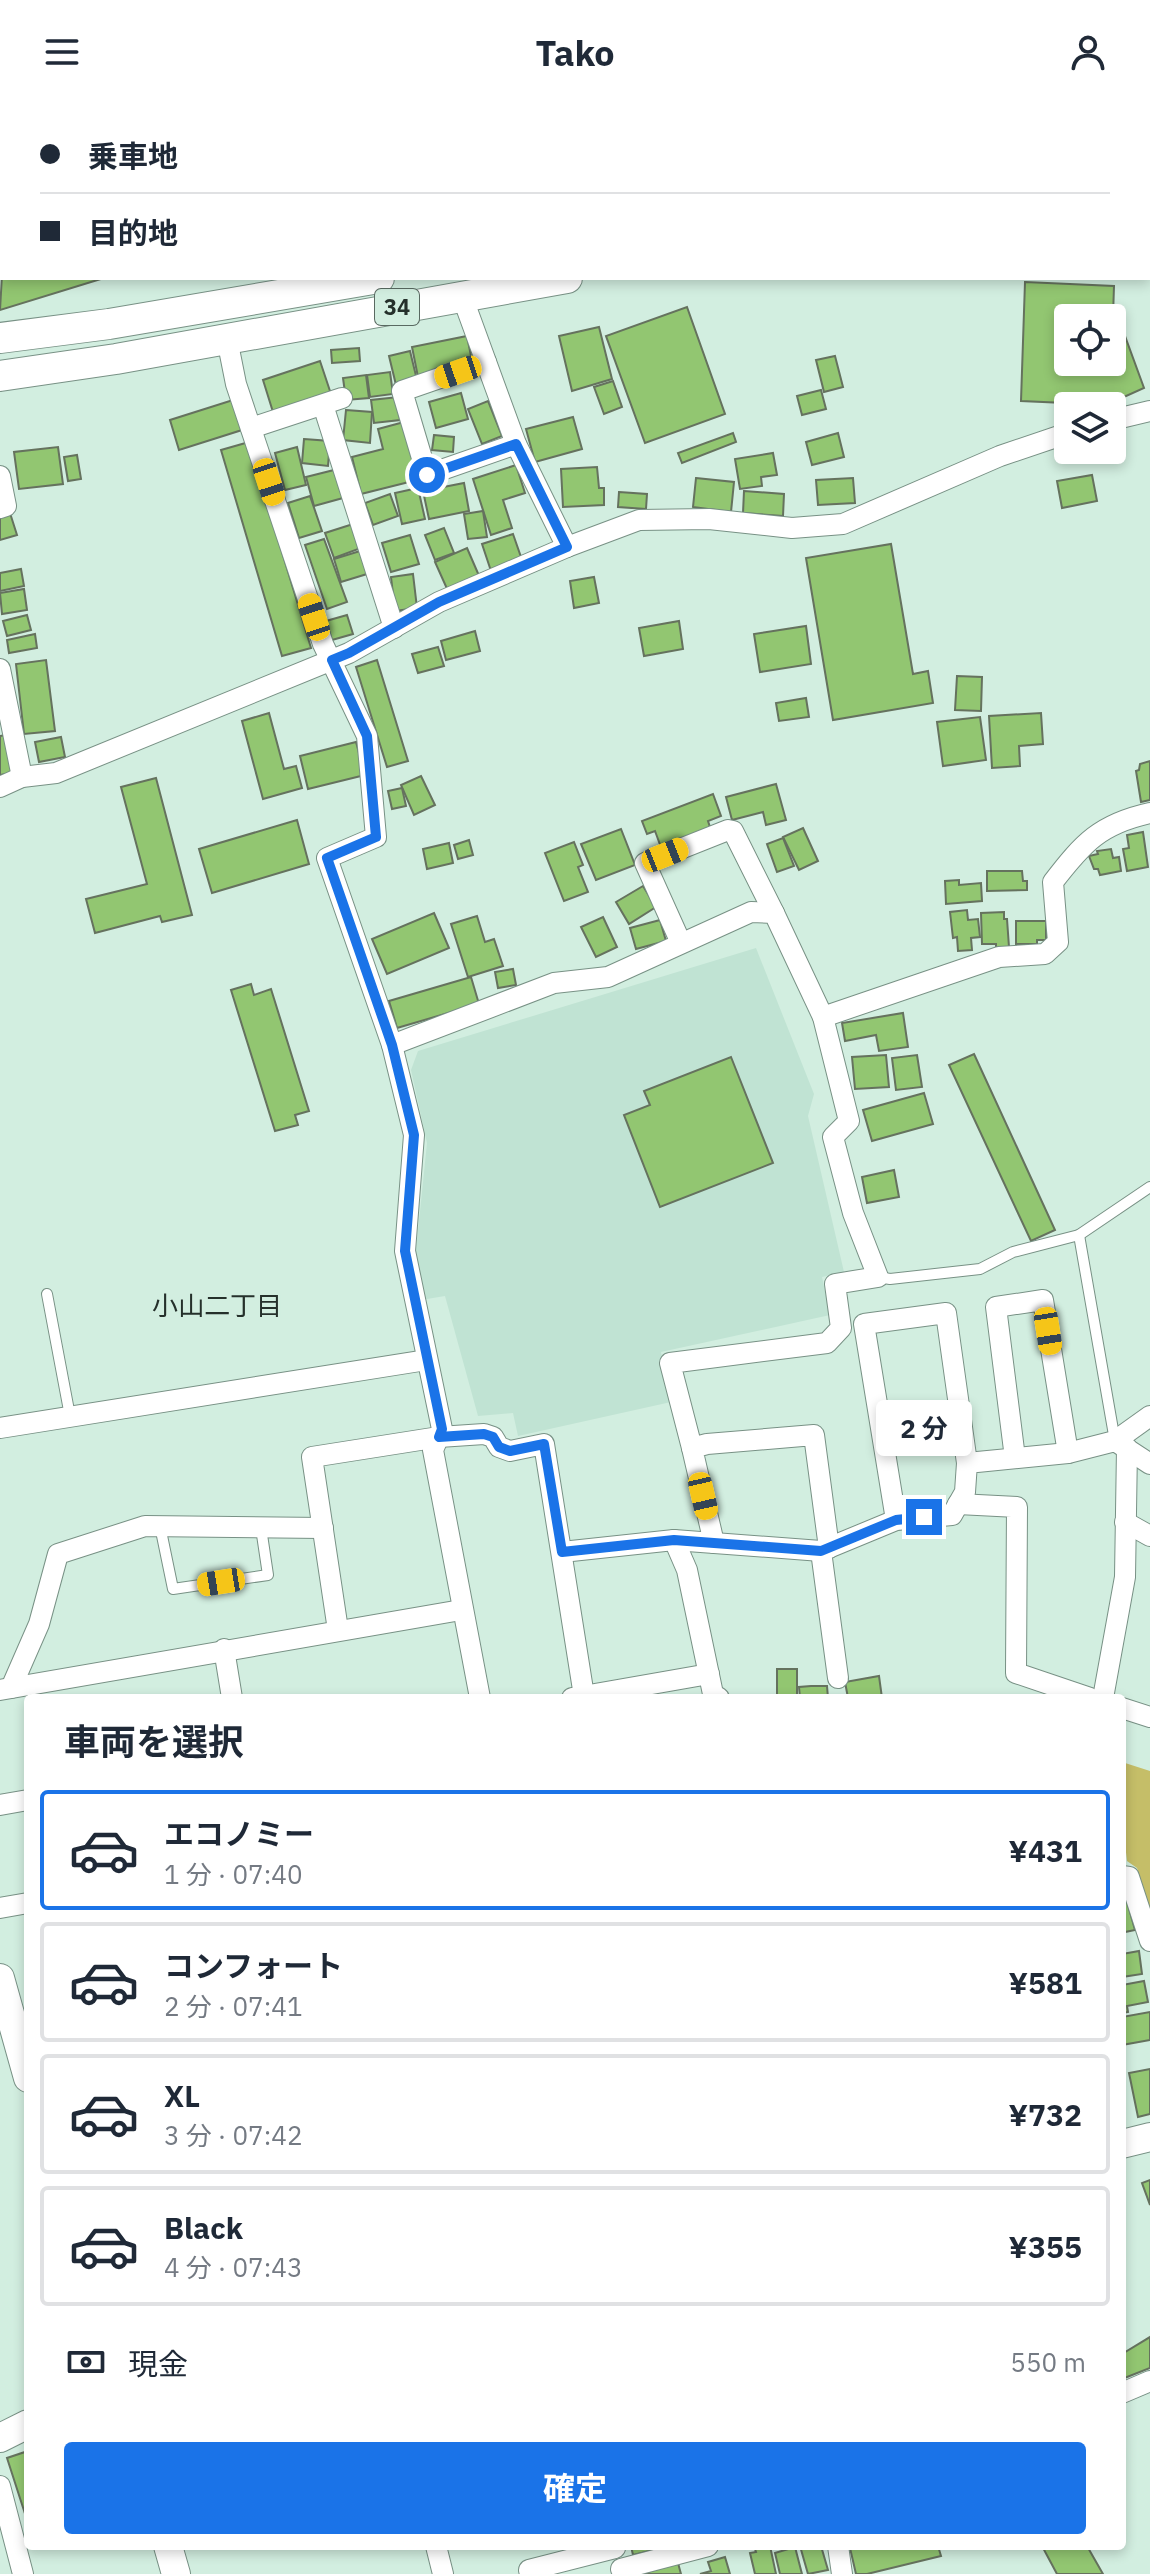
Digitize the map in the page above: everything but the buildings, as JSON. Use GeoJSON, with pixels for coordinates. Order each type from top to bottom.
{"type":"FeatureCollection","features":[{"type":"Feature","properties":{"kind":"main road","name":"34"},"geometry":{"type":"LineString","coordinates":[[0,338],[109,324],[232,291],[356,280]]}},
{"type":"Feature","properties":{"kind":"main road","name":"34"},"geometry":{"type":"LineString","coordinates":[[0,376],[116,359],[555,280]]}},
{"type":"Feature","properties":{"kind":"main road"},"geometry":{"type":"LineString","coordinates":[[227,339],[232,291]]}},
{"type":"Feature","properties":{"kind":"street"},"geometry":{"type":"LineString","coordinates":[[462,296],[516,444],[567,547]]}},
{"type":"Feature","properties":{"kind":"street"},"geometry":{"type":"LineString","coordinates":[[227,339],[236,384],[323,644],[367,736],[376,837],[327,858],[392,1045],[414,1135],[405,1251],[442,1429],[433,1450],[479,1694]]}},
{"type":"Feature","properties":{"kind":"street"},"geometry":{"type":"LineString","coordinates":[[486,362],[402,391],[427,475],[516,444]]}},
{"type":"Feature","properties":{"kind":"street"},"geometry":{"type":"LineString","coordinates":[[251,428],[332,401],[394,628]]}},
{"type":"Feature","properties":{"kind":"street"},"geometry":{"type":"LineString","coordinates":[[1126,417],[1150,411]]}},
{"type":"Feature","properties":{"kind":"street"},"geometry":{"type":"LineString","coordinates":[[0,787],[22,777],[56,773],[332,660],[439,602],[639,520],[709,519],[792,528],[843,524],[1000,456],[1054,438]]}},
{"type":"Feature","properties":{"kind":"street"},"geometry":{"type":"LineString","coordinates":[[0,476],[6,506],[0,508]]}},
{"type":"Feature","properties":{"kind":"street"},"geometry":{"type":"LineString","coordinates":[[0,669],[22,777]]}},
{"type":"Feature","properties":{"kind":"street"},"geometry":{"type":"LineString","coordinates":[[823,1017],[999,957],[1045,954],[1058,942],[1053,882],[1079,848],[1099,833],[1121,819],[1150,813]]}},
{"type":"Feature","properties":{"kind":"street"},"geometry":{"type":"LineString","coordinates":[[681,943],[645,863],[728,830],[733,831],[823,1017],[849,1121],[833,1137],[853,1213],[878,1277],[835,1284],[841,1328],[827,1343],[670,1363],[714,1543]]}},
{"type":"Feature","properties":{"kind":"street"},"geometry":{"type":"LineString","coordinates":[[392,1045],[554,983],[608,977],[751,912],[774,913]]}},
{"type":"Feature","properties":{"kind":"street"},"geometry":{"type":"LineString","coordinates":[[1015,1458],[996,1307],[1043,1300],[1068,1453]]}},
{"type":"Feature","properties":{"kind":"street"},"geometry":{"type":"LineString","coordinates":[[562,1552],[674,1540],[825,1550],[896,1520],[952,1515],[965,1492],[967,1463],[946,1313],[864,1324],[848,1336],[832,1338]]}},
{"type":"Feature","properties":{"kind":"street"},"geometry":{"type":"LineString","coordinates":[[864,1324],[896,1520]]}},
{"type":"Feature","properties":{"kind":"street"},"geometry":{"type":"LineString","coordinates":[[0,1428],[426,1360]]}},
{"type":"Feature","properties":{"kind":"street"},"geometry":{"type":"LineString","coordinates":[[967,1463],[1121,1445],[1150,1416]]}},
{"type":"Feature","properties":{"kind":"street"},"geometry":{"type":"LineString","coordinates":[[338,1630],[312,1457],[439,1437],[484,1434],[493,1437],[499,1447],[510,1451],[544,1444],[562,1552],[578,1694]]}},
{"type":"Feature","properties":{"kind":"street"},"geometry":{"type":"LineString","coordinates":[[692,1448],[814,1435],[838,1678]]}},
{"type":"Feature","properties":{"kind":"street"},"geometry":{"type":"LineString","coordinates":[[1121,1445],[1150,1464]]}},
{"type":"Feature","properties":{"kind":"street"},"geometry":{"type":"LineString","coordinates":[[1104,1694],[1125,1577],[1121,1445]]}},
{"type":"Feature","properties":{"kind":"street"},"geometry":{"type":"LineString","coordinates":[[958,1504],[1017,1507],[1016,1673],[1078,1694]]}},
{"type":"Feature","properties":{"kind":"street"},"geometry":{"type":"LineString","coordinates":[[1125,1522],[1150,1536]]}},
{"type":"Feature","properties":{"kind":"street"},"geometry":{"type":"LineString","coordinates":[[5,1689],[39,1624],[58,1554],[145,1526],[323,1528]]}},
{"type":"Feature","properties":{"kind":"street"},"geometry":{"type":"LineString","coordinates":[[646,1694],[713,1691],[687,1570],[674,1540]]}},
{"type":"Feature","properties":{"kind":"street"},"geometry":{"type":"LineString","coordinates":[[5,1689],[461,1610]]}},
{"type":"Feature","properties":{"kind":"street"},"geometry":{"type":"LineString","coordinates":[[224,1649],[231,1694]]}},
{"type":"Feature","properties":{"kind":"street"},"geometry":{"type":"LineString","coordinates":[[1126,1709],[1150,1717]]}},
{"type":"Feature","properties":{"kind":"street"},"geometry":{"type":"LineString","coordinates":[[0,1805],[24,1801]]}},
{"type":"Feature","properties":{"kind":"street"},"geometry":{"type":"LineString","coordinates":[[1126,1877],[1129,1877],[1150,1941]]}},
{"type":"Feature","properties":{"kind":"street"},"geometry":{"type":"LineString","coordinates":[[0,1908],[24,1904]]}},
{"type":"Feature","properties":{"kind":"street"},"geometry":{"type":"LineString","coordinates":[[0,1978],[19,2056]]}},
{"type":"Feature","properties":{"kind":"street"},"geometry":{"type":"LineString","coordinates":[[1126,2143],[1150,2137]]}},
{"type":"Feature","properties":{"kind":"street"},"geometry":{"type":"LineString","coordinates":[[1126,2391],[1150,2381]]}},
{"type":"Feature","properties":{"kind":"street"},"geometry":{"type":"LineString","coordinates":[[0,2438],[24,2426]]}},
{"type":"Feature","properties":{"kind":"street"},"geometry":{"type":"LineString","coordinates":[[0,2486],[23,2574]]}},
{"type":"Feature","properties":{"kind":"street"},"geometry":{"type":"LineString","coordinates":[[169,2550],[176,2574]]}},
{"type":"Feature","properties":{"kind":"street"},"geometry":{"type":"LineString","coordinates":[[437,2550],[443,2574]]}},
{"type":"Feature","properties":{"kind":"street"},"geometry":{"type":"LineString","coordinates":[[530,2574],[529,2570],[566,2553],[590,2550]]}},
{"type":"Feature","properties":{"kind":"street"},"geometry":{"type":"LineString","coordinates":[[616,2550],[621,2572],[695,2550]]}},
{"type":"Feature","properties":{"kind":"street"},"geometry":{"type":"LineString","coordinates":[[839,2550],[842,2574]]}},
{"type":"Feature","properties":{"kind":"lane"},"geometry":{"type":"LineString","coordinates":[[878,1277],[890,1279],[980,1269],[1013,1252],[1079,1235],[1150,1187]]}},
{"type":"Feature","properties":{"kind":"lane"},"geometry":{"type":"LineString","coordinates":[[1079,1235],[1121,1445]]}},
{"type":"Feature","properties":{"kind":"lane"},"geometry":{"type":"LineString","coordinates":[[47,1294],[70,1416]]}},
{"type":"Feature","properties":{"kind":"lane"},"geometry":{"type":"LineString","coordinates":[[160,1526],[173,1589],[268,1575],[261,1528]]}},
{"type":"Feature","properties":{"kind":"shaded area"},"geometry":{"type":"Polygon","coordinates":[[[756,948],[814,1094],[808,1116],[844,1272],[822,1277],[830,1315],[661,1352],[671,1402],[518,1436],[513,1413],[478,1416],[445,1296],[421,1300],[415,1260],[427,1143],[411,1070],[418,1051],[756,948]]]}},
{"type":"Feature","properties":{"kind":"shaded area"},"geometry":{"type":"Polygon","coordinates":[[[1126,1763],[1150,1771],[1150,1915],[1137,1868],[1127,1861],[1126,1763]]]}},
{"type":"Feature","properties":{"kind":"district","name":"小山二丁目"},"geometry":{"type":"Point","coordinates":[217,1306]}},
{"type":"Feature","properties":{"kind":"route"},"geometry":{"type":"LineString","coordinates":[[427,475],[516,444],[567,547],[439,602],[332,660],[367,736],[376,837],[327,858],[392,1045],[414,1135],[405,1251],[442,1429],[439,1437],[484,1434],[493,1437],[499,1447],[510,1451],[544,1444],[562,1552],[674,1540],[821,1551],[896,1520],[924,1517]]}}]}
